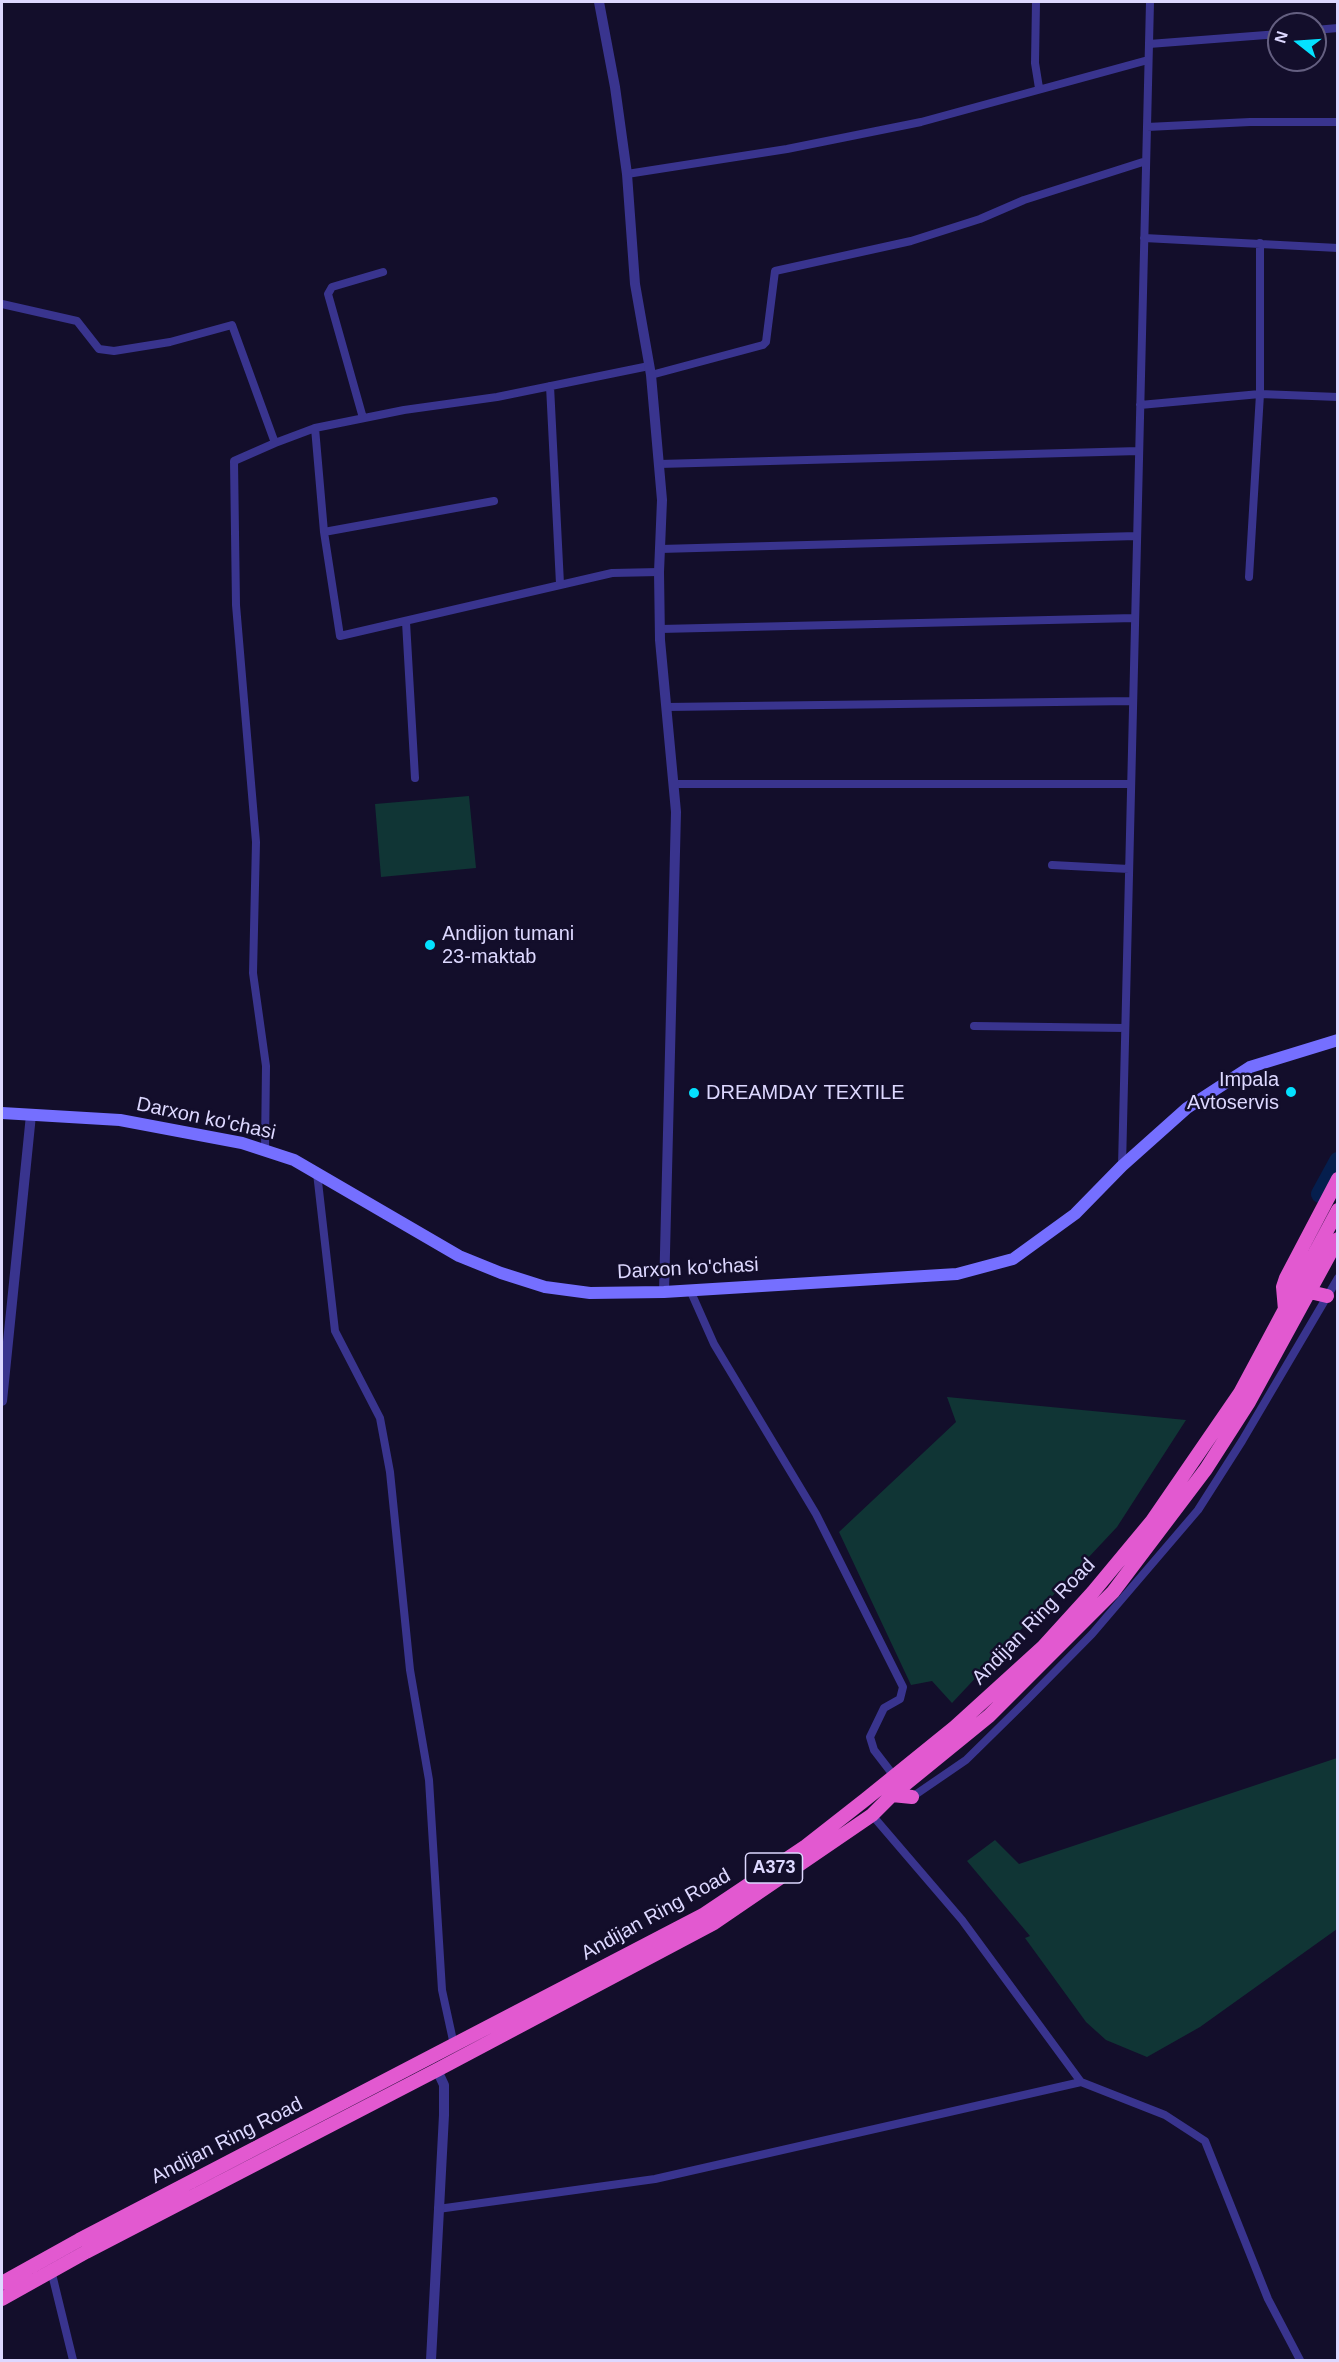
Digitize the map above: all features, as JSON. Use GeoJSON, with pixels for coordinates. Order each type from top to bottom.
{"type":"FeatureCollection","features":[{"type":"Feature","properties":{"kind":"highway"},"geometry":{"type":"LineString","coordinates":[[1285,1310],[1283,1287],[1286,1278],[1338,1179]]}},
{"type":"Feature","properties":{"kind":"highway","name":"Andijan Ring Road"},"geometry":{"type":"LineString","coordinates":[[2,2283],[79,2240],[721,1905],[806,1846],[894,1776],[1001,1686],[1093,1593],[1152,1521],[1240,1393],[1338,1210]]}},
{"type":"Feature","properties":{"kind":"highway","name":"Andijan Ring Road"},"geometry":{"type":"LineString","coordinates":[[2,2299],[51,2270],[714,1923],[872,1815],[892,1795],[989,1716],[1113,1592],[1206,1469],[1249,1402],[1338,1239]]}},
{"type":"Feature","properties":{"kind":"highway"},"geometry":{"type":"LineString","coordinates":[[1310,1292],[1327,1296]]}},
{"type":"Feature","properties":{"kind":"highway"},"geometry":{"type":"LineString","coordinates":[[892,1795],[912,1797]]}},
{"type":"Feature","properties":{"kind":"main road","name":"Darxon ko'chasi"},"geometry":{"type":"LineString","coordinates":[[2,1113],[120,1120],[265,1149],[317,1173],[459,1256],[501,1273],[545,1287],[590,1293],[664,1292],[957,1274],[1013,1259],[1075,1214],[1122,1166],[1187,1108],[1250,1067],[1338,1040]]}},
{"type":"Feature","properties":{"kind":"street"},"geometry":{"type":"LineString","coordinates":[[599,2],[615,87],[627,174],[635,284],[650,371],[662,500],[659,572],[660,629],[676,812],[664,1292]]}},
{"type":"Feature","properties":{"kind":"street"},"geometry":{"type":"LineString","coordinates":[[1036,2],[1035,63],[1039,88]]}},
{"type":"Feature","properties":{"kind":"street"},"geometry":{"type":"LineString","coordinates":[[1122,1166],[1150,2]]}},
{"type":"Feature","properties":{"kind":"street"},"geometry":{"type":"LineString","coordinates":[[1149,44],[1267,35]]}},
{"type":"Feature","properties":{"kind":"street"},"geometry":{"type":"LineString","coordinates":[[627,174],[787,149],[921,122],[1148,60]]}},
{"type":"Feature","properties":{"kind":"street"},"geometry":{"type":"LineString","coordinates":[[1147,127],[1250,122],[1338,122]]}},
{"type":"Feature","properties":{"kind":"street"},"geometry":{"type":"LineString","coordinates":[[265,1149],[266,1066],[253,973],[256,842],[236,605],[234,461],[315,428],[550,386],[650,371],[763,345],[766,342],[772,276],[775,271],[911,241],[980,219],[1024,200],[1146,161]]}},
{"type":"Feature","properties":{"kind":"street"},"geometry":{"type":"LineString","coordinates":[[1144,237],[1338,248]]}},
{"type":"Feature","properties":{"kind":"street"},"geometry":{"type":"LineString","coordinates":[[1249,577],[1260,394],[1260,243]]}},
{"type":"Feature","properties":{"kind":"street"},"geometry":{"type":"LineString","coordinates":[[363,418],[329,301],[329,292],[336,285],[383,272]]}},
{"type":"Feature","properties":{"kind":"street"},"geometry":{"type":"LineString","coordinates":[[2,304],[77,321],[99,349],[114,351],[170,342],[232,326],[275,443]]}},
{"type":"Feature","properties":{"kind":"street"},"geometry":{"type":"LineString","coordinates":[[550,386],[560,584]]}},
{"type":"Feature","properties":{"kind":"street"},"geometry":{"type":"LineString","coordinates":[[1140,405],[1260,394],[1338,397]]}},
{"type":"Feature","properties":{"kind":"street"},"geometry":{"type":"LineString","coordinates":[[315,428],[324,531],[340,636],[491,603],[560,584],[612,573],[659,572]]}},
{"type":"Feature","properties":{"kind":"street"},"geometry":{"type":"LineString","coordinates":[[659,464],[1139,451]]}},
{"type":"Feature","properties":{"kind":"street"},"geometry":{"type":"LineString","coordinates":[[324,531],[494,501]]}},
{"type":"Feature","properties":{"kind":"street"},"geometry":{"type":"LineString","coordinates":[[660,549],[1137,536]]}},
{"type":"Feature","properties":{"kind":"street"},"geometry":{"type":"LineString","coordinates":[[660,629],[1135,618]]}},
{"type":"Feature","properties":{"kind":"street"},"geometry":{"type":"LineString","coordinates":[[406,622],[415,778]]}},
{"type":"Feature","properties":{"kind":"street"},"geometry":{"type":"LineString","coordinates":[[666,707],[1133,701]]}},
{"type":"Feature","properties":{"kind":"street"},"geometry":{"type":"LineString","coordinates":[[673,784],[1131,784]]}},
{"type":"Feature","properties":{"kind":"street"},"geometry":{"type":"LineString","coordinates":[[1052,865],[1129,869]]}},
{"type":"Feature","properties":{"kind":"street"},"geometry":{"type":"LineString","coordinates":[[974,1026],[1125,1028]]}},
{"type":"Feature","properties":{"kind":"street"},"geometry":{"type":"LineString","coordinates":[[2,1401],[32,1115]]}},
{"type":"Feature","properties":{"kind":"street"},"geometry":{"type":"LineString","coordinates":[[317,1173],[335,1331],[380,1418],[390,1473],[410,1670],[429,1780],[442,1990],[454,2045]]}},
{"type":"Feature","properties":{"kind":"street"},"geometry":{"type":"LineString","coordinates":[[912,1797],[966,1760],[1084,1642],[1151,1568],[1198,1510],[1242,1441],[1338,1278]]}},
{"type":"Feature","properties":{"kind":"street"},"geometry":{"type":"LineString","coordinates":[[690,1290],[714,1344],[816,1514],[903,1688],[900,1699],[884,1708],[870,1737],[874,1750],[894,1776]]}},
{"type":"Feature","properties":{"kind":"street"},"geometry":{"type":"LineString","coordinates":[[872,1815],[976,1938],[1081,2082],[1165,2115],[1205,2141],[1268,2299],[1300,2361]]}},
{"type":"Feature","properties":{"kind":"street"},"geometry":{"type":"LineString","coordinates":[[431,2361],[444,2085],[437,2070]]}},
{"type":"Feature","properties":{"kind":"street"},"geometry":{"type":"LineString","coordinates":[[438,2209],[655,2179],[1081,2082]]}},
{"type":"Feature","properties":{"kind":"street"},"geometry":{"type":"LineString","coordinates":[[51,2270],[73,2361]]}},
{"type":"Feature","properties":{"kind":"green space"},"geometry":{"type":"Polygon","coordinates":[[[469,796],[476,868],[381,877],[375,804],[469,796]]]}},
{"type":"Feature","properties":{"kind":"green space"},"geometry":{"type":"Polygon","coordinates":[[[947,1397],[1186,1420],[1117,1527],[952,1703],[932,1681],[911,1685],[839,1532],[956,1422],[947,1397]]]}},
{"type":"Feature","properties":{"kind":"green space"},"geometry":{"type":"Polygon","coordinates":[[[1337,1758],[1337,1929],[1200,2027],[1147,2057],[1106,2040],[1086,2022],[1025,1938],[1030,1936],[967,1861],[995,1840],[1019,1864],[1337,1758]]]}},
{"type":"Feature","properties":{"kind":"waterway"},"geometry":{"type":"LineString","coordinates":[[1320,1194],[1338,1161]]}},
{"type":"Feature","properties":{"kind":"place","name":"Andijon tumani 23-maktab"},"geometry":{"type":"Point","coordinates":[430,945]}},
{"type":"Feature","properties":{"kind":"place","name":"Impala Avtoservis"},"geometry":{"type":"Point","coordinates":[1291,1092]}},
{"type":"Feature","properties":{"kind":"place","name":"DREAMDAY TEXTILE"},"geometry":{"type":"Point","coordinates":[694,1093]}}]}
